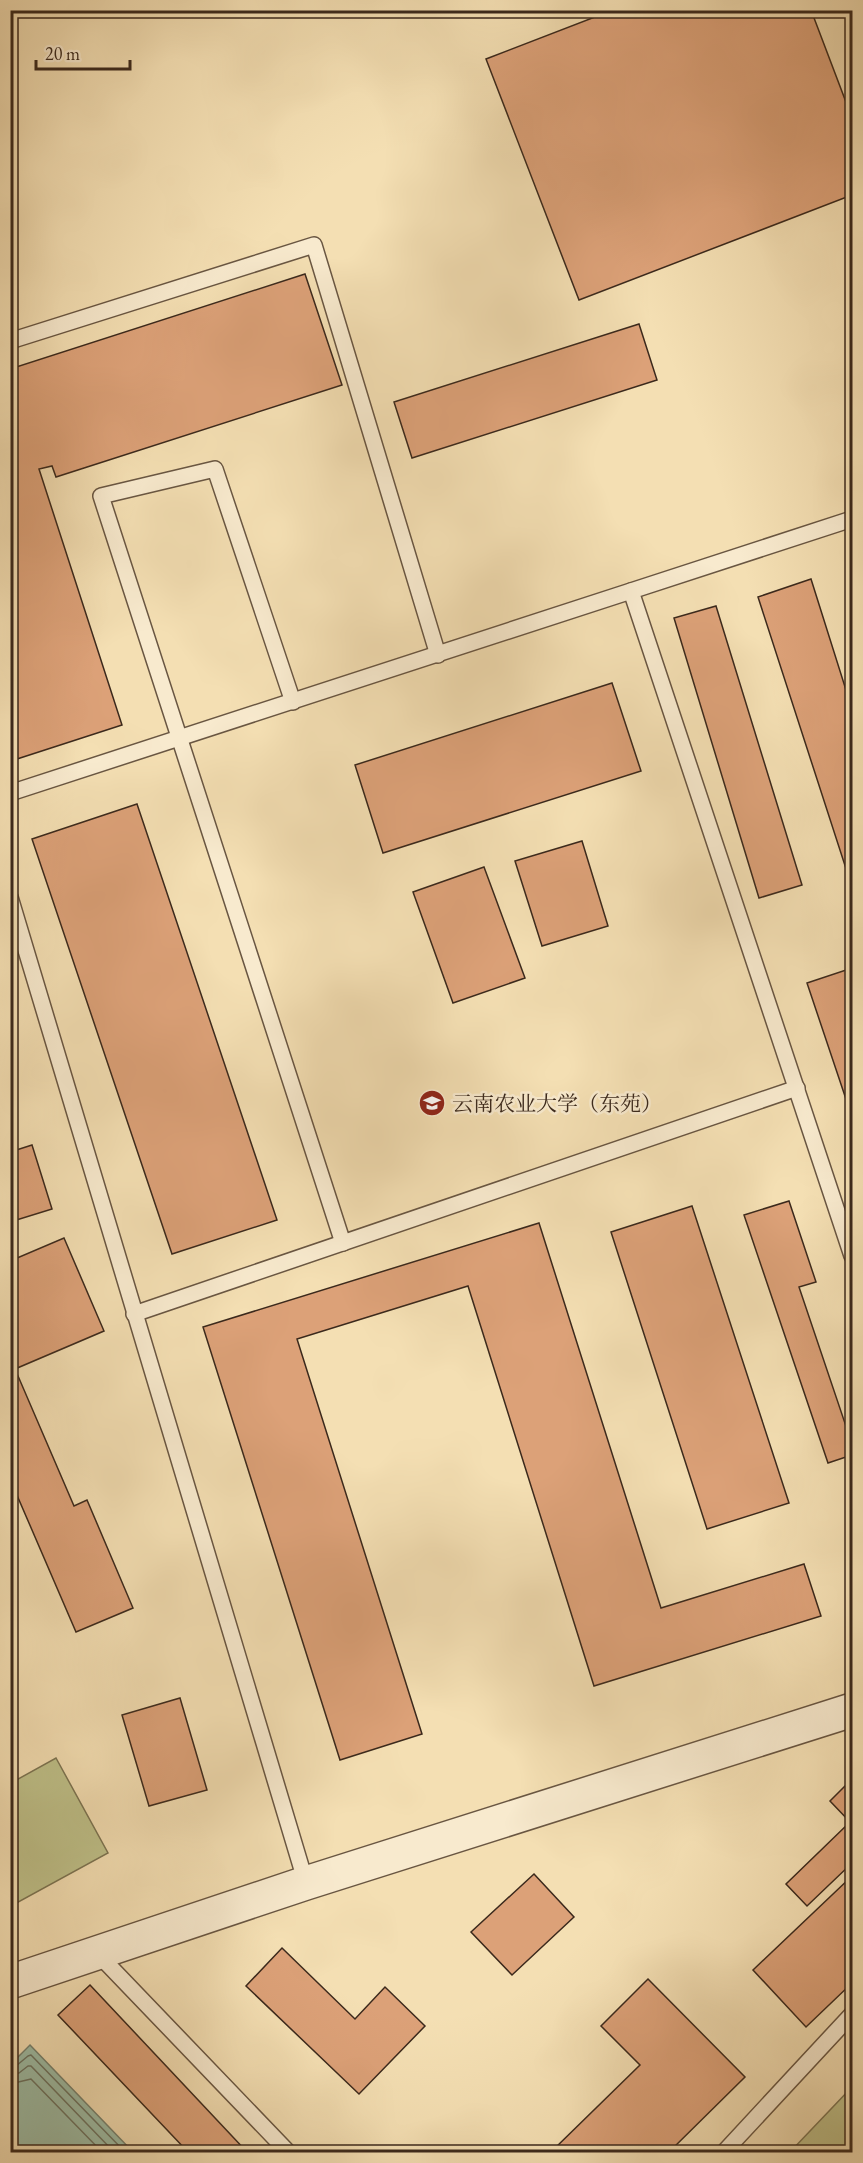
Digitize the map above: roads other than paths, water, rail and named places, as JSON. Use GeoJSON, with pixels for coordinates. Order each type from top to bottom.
{"type":"FeatureCollection","features":[{"type":"Feature","properties":{"kind":"street"},"geometry":{"type":"LineString","coordinates":[[10,1982],[306,1883],[852,1710]]}},
{"type":"Feature","properties":{"kind":"lane"},"geometry":{"type":"LineString","coordinates":[[10,341],[314,245],[438,655]]}},
{"type":"Feature","properties":{"kind":"lane"},"geometry":{"type":"LineString","coordinates":[[293,702],[214,469],[101,496],[343,1243]]}},
{"type":"Feature","properties":{"kind":"lane"},"geometry":{"type":"LineString","coordinates":[[10,793],[179,740],[852,519]]}},
{"type":"Feature","properties":{"kind":"lane"},"geometry":{"type":"LineString","coordinates":[[631,591],[852,1256]]}},
{"type":"Feature","properties":{"kind":"lane"},"geometry":{"type":"LineString","coordinates":[[10,897],[306,1883]]}},
{"type":"Feature","properties":{"kind":"lane"},"geometry":{"type":"LineString","coordinates":[[134,1314],[797,1088]]}},
{"type":"Feature","properties":{"kind":"lane"},"geometry":{"type":"LineString","coordinates":[[96,1952],[288,2152]]}},
{"type":"Feature","properties":{"kind":"lane"},"geometry":{"type":"LineString","coordinates":[[724,2152],[852,2014]]}},
{"type":"Feature","properties":{"kind":"water"},"geometry":{"type":"Polygon","coordinates":[[[30,2045],[133,2152],[11,2152],[11,2064],[30,2045]]]}},
{"type":"Feature","properties":{"kind":"place","name":"云南农业大学（东苑）"},"geometry":{"type":"Point","coordinates":[432,1103]}}]}
